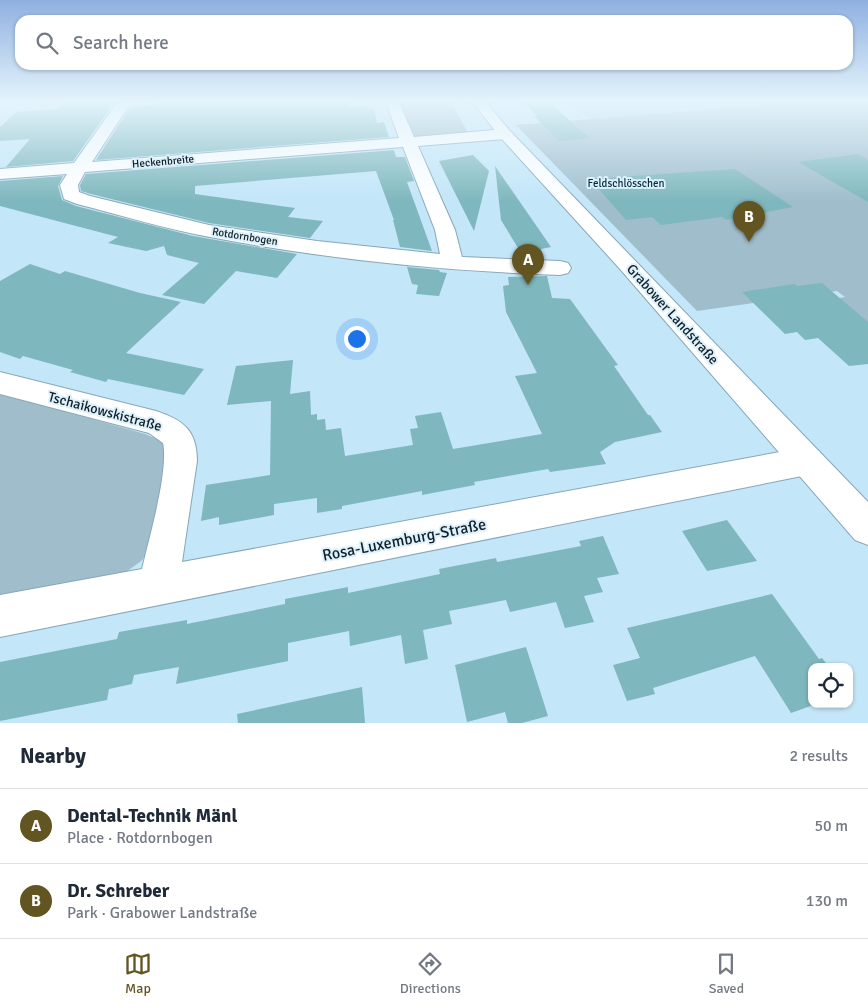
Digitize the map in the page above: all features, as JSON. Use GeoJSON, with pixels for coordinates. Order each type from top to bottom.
{"type":"FeatureCollection","features":[{"type":"Feature","properties":{"kind":"street"},"geometry":{"type":"LineString","coordinates":[[79,168],[102,134]]}},
{"type":"Feature","properties":{"kind":"street"},"geometry":{"type":"LineString","coordinates":[[405,134],[445,230],[451,251],[451,262]]}},
{"type":"Feature","properties":{"kind":"street","name":"Heckenbreite"},"geometry":{"type":"LineString","coordinates":[[0,174],[504,134]]}},
{"type":"Feature","properties":{"kind":"street","name":"Grabower Landstraße"},"geometry":{"type":"LineString","coordinates":[[504,134],[573,204],[868,528]]}},
{"type":"Feature","properties":{"kind":"street","name":"Rotdornbogen"},"geometry":{"type":"LineString","coordinates":[[79,168],[69,190],[71,195],[77,198],[209,230],[318,247],[476,265],[560,268]]}},
{"type":"Feature","properties":{"kind":"street","name":"Tschaikowskistraße"},"geometry":{"type":"LineString","coordinates":[[0,383],[156,423],[174,433],[179,440],[182,451],[159,585]]}},
{"type":"Feature","properties":{"kind":"street","name":"Rosa-Luxemburg-Straße"},"geometry":{"type":"LineString","coordinates":[[0,616],[807,461]]}},
{"type":"Feature","properties":{"kind":"green space"},"geometry":{"type":"Polygon","coordinates":[[[411,134],[461,134],[420,138],[412,136],[411,134]]]}},
{"type":"Feature","properties":{"kind":"green space","name":"Feldschlösschen"},"geometry":{"type":"Polygon","coordinates":[[[525,134],[868,134],[868,328],[833,299],[845,297],[837,291],[697,311],[525,134]]]}},
{"type":"Feature","properties":{"kind":"green space"},"geometry":{"type":"Polygon","coordinates":[[[0,393],[145,434],[164,442],[169,458],[148,552],[141,561],[122,575],[0,599],[0,393]]]}},
{"type":"Feature","properties":{"kind":"building"},"geometry":{"type":"Polygon","coordinates":[[[0,134],[92,134],[73,161],[6,167],[30,139],[0,141],[0,134]]]}},
{"type":"Feature","properties":{"kind":"building"},"geometry":{"type":"Polygon","coordinates":[[[113,134],[388,134],[389,137],[96,160],[113,134]]]}},
{"type":"Feature","properties":{"kind":"building"},"geometry":{"type":"Polygon","coordinates":[[[552,134],[584,134],[589,138],[559,141],[552,134]]]}},
{"type":"Feature","properties":{"kind":"building"},"geometry":{"type":"Polygon","coordinates":[[[394,150],[396,157],[405,157],[414,181],[407,182],[432,251],[400,247],[394,220],[376,171],[195,186],[195,194],[295,208],[288,217],[323,221],[310,238],[209,223],[91,194],[81,191],[80,185],[86,174],[394,150]]]}},
{"type":"Feature","properties":{"kind":"building"},"geometry":{"type":"Polygon","coordinates":[[[858,154],[868,160],[868,202],[798,162],[858,154]]]}},
{"type":"Feature","properties":{"kind":"building"},"geometry":{"type":"Polygon","coordinates":[[[473,155],[489,171],[474,231],[439,161],[473,155]]]}},
{"type":"Feature","properties":{"kind":"building"},"geometry":{"type":"Polygon","coordinates":[[[495,166],[551,247],[541,249],[543,258],[524,258],[501,220],[495,166]]]}},
{"type":"Feature","properties":{"kind":"building"},"geometry":{"type":"Polygon","coordinates":[[[735,169],[793,207],[726,220],[722,217],[661,225],[652,217],[626,220],[590,179],[735,169]]]}},
{"type":"Feature","properties":{"kind":"building"},"geometry":{"type":"Polygon","coordinates":[[[63,176],[58,186],[62,200],[76,206],[193,236],[297,254],[277,278],[236,271],[204,304],[162,295],[199,263],[167,255],[164,246],[146,251],[108,243],[118,237],[0,206],[0,181],[63,176]]]}},
{"type":"Feature","properties":{"kind":"building"},"geometry":{"type":"Polygon","coordinates":[[[30,264],[60,274],[65,271],[140,293],[181,302],[126,353],[204,369],[184,395],[108,379],[106,382],[70,372],[73,370],[23,356],[20,359],[0,352],[0,281],[30,264]]]}},
{"type":"Feature","properties":{"kind":"building"},"geometry":{"type":"Polygon","coordinates":[[[407,267],[439,270],[440,272],[447,273],[439,296],[416,294],[418,285],[412,284],[407,267]]]}},
{"type":"Feature","properties":{"kind":"building"},"geometry":{"type":"Polygon","coordinates":[[[547,276],[552,298],[570,299],[618,365],[614,366],[662,432],[615,442],[600,452],[606,464],[550,472],[548,469],[474,482],[475,485],[422,495],[422,491],[342,506],[342,509],[317,513],[317,498],[274,504],[274,515],[219,525],[219,517],[201,521],[206,485],[270,475],[271,401],[227,405],[236,366],[293,360],[290,394],[310,391],[311,415],[317,414],[317,420],[325,419],[326,430],[341,428],[345,456],[413,445],[410,429],[418,428],[415,416],[441,412],[453,449],[542,434],[515,376],[537,373],[506,312],[503,286],[509,285],[508,277],[547,276]]]}},
{"type":"Feature","properties":{"kind":"building"},"geometry":{"type":"Polygon","coordinates":[[[822,283],[868,322],[868,364],[849,366],[818,338],[805,340],[797,332],[785,334],[742,292],[794,284],[797,286],[822,283]]]}},
{"type":"Feature","properties":{"kind":"building"},"geometry":{"type":"Polygon","coordinates":[[[727,520],[757,561],[707,571],[682,531],[727,520]]]}},
{"type":"Feature","properties":{"kind":"building"},"geometry":{"type":"Polygon","coordinates":[[[603,536],[619,574],[597,578],[603,592],[584,596],[594,622],[565,628],[556,602],[510,612],[506,600],[449,611],[452,624],[423,630],[428,659],[405,664],[401,635],[350,646],[349,631],[288,643],[288,661],[176,684],[179,667],[134,675],[132,684],[109,689],[107,700],[0,721],[0,662],[117,639],[119,632],[187,620],[187,624],[285,604],[285,599],[348,587],[348,593],[440,574],[439,569],[496,558],[497,562],[581,546],[579,541],[603,536]]]}},
{"type":"Feature","properties":{"kind":"building"},"geometry":{"type":"Polygon","coordinates":[[[772,594],[819,659],[822,658],[826,663],[808,663],[808,707],[791,713],[755,656],[653,688],[655,694],[627,701],[613,665],[640,658],[627,628],[772,594]]]}},
{"type":"Feature","properties":{"kind":"building"},"geometry":{"type":"Polygon","coordinates":[[[526,647],[548,716],[522,723],[508,723],[505,712],[467,722],[455,665],[526,647]]]}},
{"type":"Feature","properties":{"kind":"building"},"geometry":{"type":"Polygon","coordinates":[[[362,687],[365,723],[238,723],[237,714],[362,687]]]}},
{"type":"Feature","properties":{"kind":"place","name":"Dr. Schreber"},"geometry":{"type":"Point","coordinates":[749,242]}},
{"type":"Feature","properties":{"kind":"place","name":"Dental-Technik Mänl"},"geometry":{"type":"Point","coordinates":[528,285]}}]}
